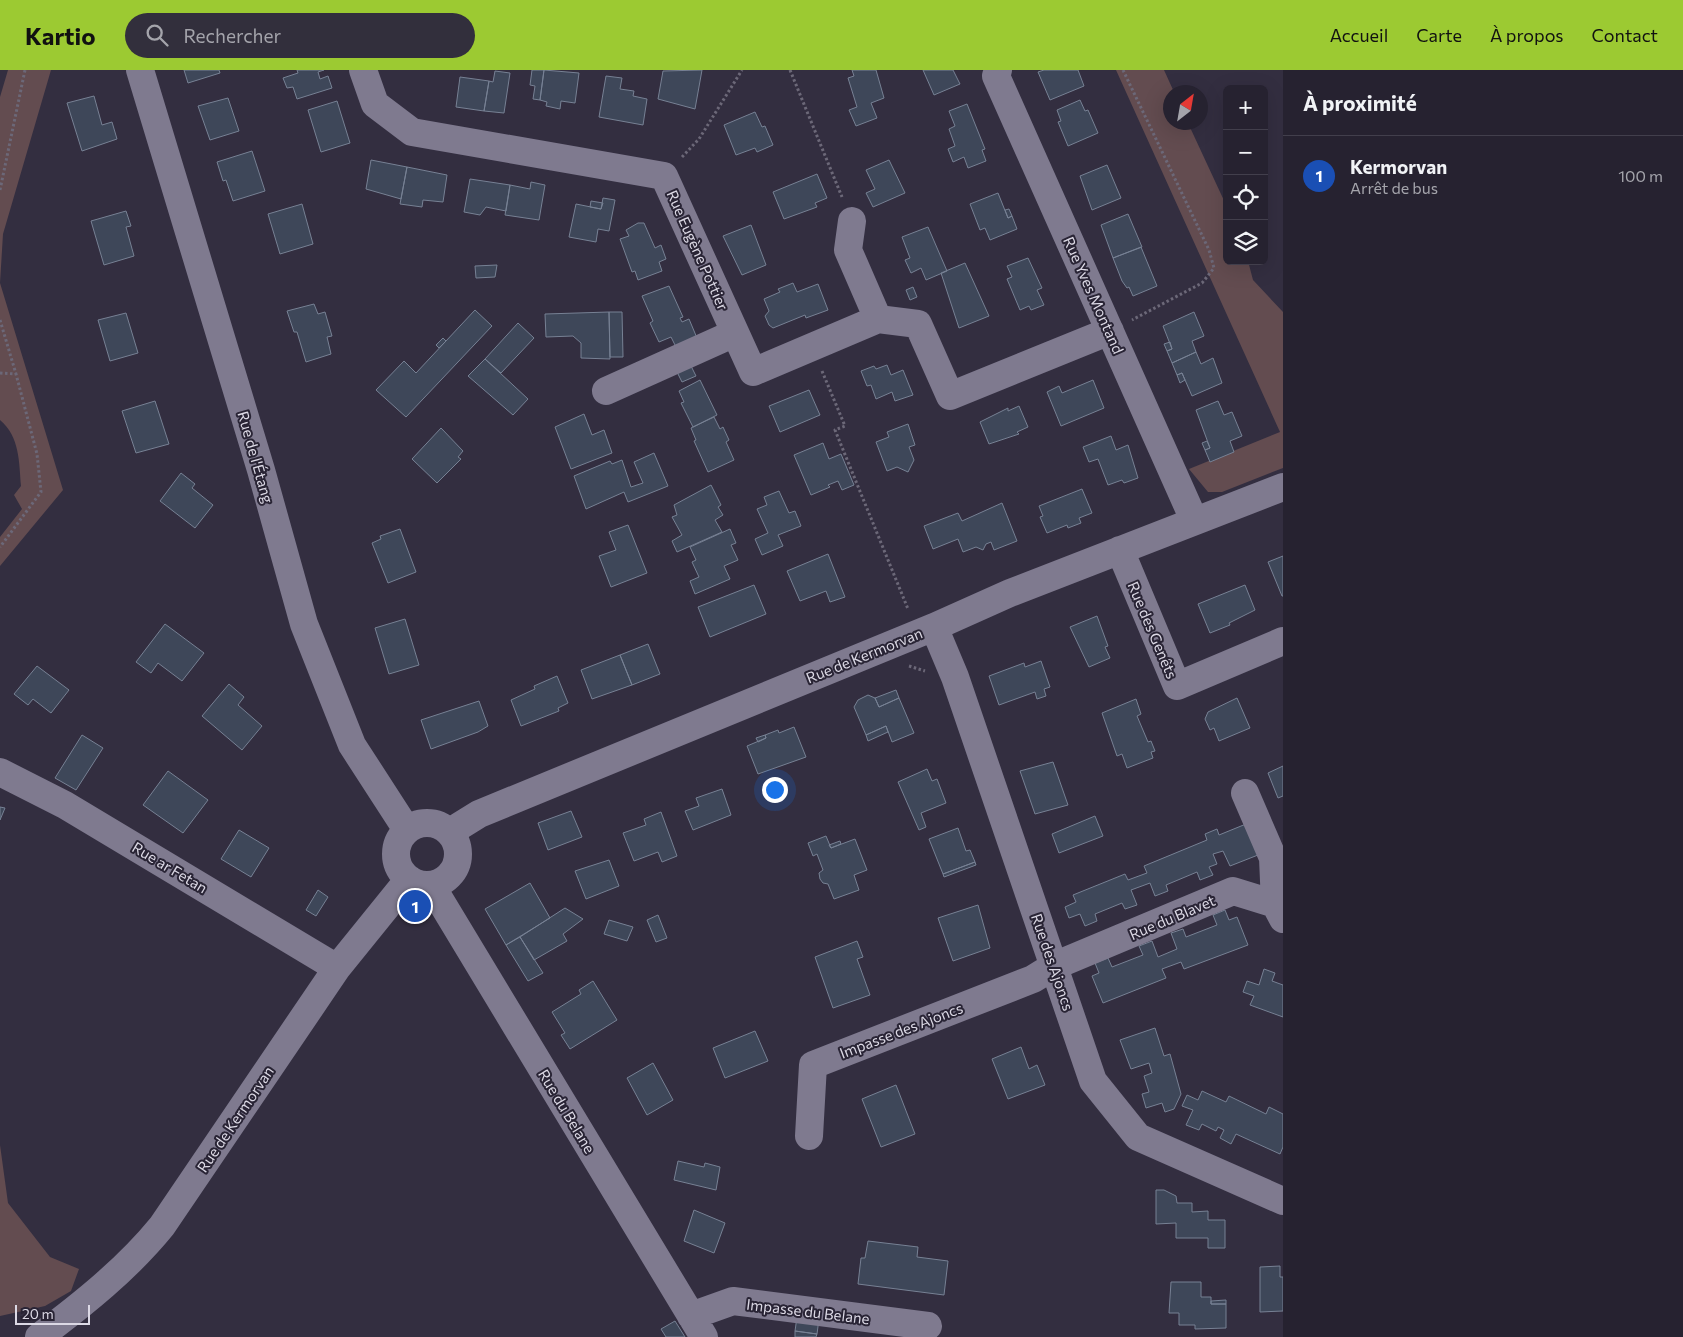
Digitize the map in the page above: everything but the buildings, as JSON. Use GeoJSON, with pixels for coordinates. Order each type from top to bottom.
{"type":"FeatureCollection","features":[{"type":"Feature","properties":{"kind":"street","name":"Rue de l'Étang"},"geometry":{"type":"LineString","coordinates":[[140,70],[261,470],[304,624],[352,745],[407,830]]}},
{"type":"Feature","properties":{"kind":"street","name":"Rue Eugène Pottier"},"geometry":{"type":"LineString","coordinates":[[363,70],[375,104],[412,132],[664,176],[753,372],[878,319]]}},
{"type":"Feature","properties":{"kind":"street","name":"Rue Yves Montand"},"geometry":{"type":"LineString","coordinates":[[998,70],[996,76],[1194,520]]}},
{"type":"Feature","properties":{"kind":"street"},"geometry":{"type":"LineString","coordinates":[[852,221],[848,250],[878,319],[918,324],[950,396],[1110,331]]}},
{"type":"Feature","properties":{"kind":"street"},"geometry":{"type":"LineString","coordinates":[[606,391],[735,333]]}},
{"type":"Feature","properties":{"kind":"street","name":"Rue de Kermorvan"},"geometry":{"type":"LineString","coordinates":[[450,832],[479,814],[870,652],[923,623],[1010,593],[1283,487]]}},
{"type":"Feature","properties":{"kind":"street","name":"Rue des Genêts"},"geometry":{"type":"LineString","coordinates":[[1120,550],[1177,686],[1283,641]]}},
{"type":"Feature","properties":{"kind":"street","name":"Rue des Ajoncs"},"geometry":{"type":"LineString","coordinates":[[923,623],[954,677],[1093,1081],[1138,1137],[1283,1202]]}},
{"type":"Feature","properties":{"kind":"street","name":"Rue ar Fetan"},"geometry":{"type":"LineString","coordinates":[[0,772],[65,805],[337,968]]}},
{"type":"Feature","properties":{"kind":"street"},"geometry":{"type":"LineString","coordinates":[[1246,794],[1273,858],[1279,912]]}},
{"type":"Feature","properties":{"kind":"street"},"geometry":{"type":"LineString","coordinates":[[429,822],[450,832],[456,840],[458,860],[449,876],[420,882],[401,871],[396,849],[400,839],[407,830],[417,824],[429,822]]}},
{"type":"Feature","properties":{"kind":"street","name":"Rue de Kermorvan"},"geometry":{"type":"LineString","coordinates":[[39,1337],[75,1311],[143,1250],[162,1226],[337,968],[420,882]]}},
{"type":"Feature","properties":{"kind":"street","name":"Rue du Belane"},"geometry":{"type":"LineString","coordinates":[[420,882],[697,1326]]}},
{"type":"Feature","properties":{"kind":"street","name":"Rue du Blavet"},"geometry":{"type":"LineString","coordinates":[[1054,966],[1233,891],[1279,912]]}},
{"type":"Feature","properties":{"kind":"street","name":"Impasse des Ajoncs"},"geometry":{"type":"LineString","coordinates":[[809,1136],[813,1065],[1033,978],[1054,966]]}},
{"type":"Feature","properties":{"kind":"street","name":"Impasse du Belane"},"geometry":{"type":"LineString","coordinates":[[697,1326],[733,1301],[928,1326]]}},
{"type":"Feature","properties":{"kind":"path"},"geometry":{"type":"LineString","coordinates":[[0,190],[25,70]]}},
{"type":"Feature","properties":{"kind":"path"},"geometry":{"type":"LineString","coordinates":[[664,176],[699,139],[742,70]]}},
{"type":"Feature","properties":{"kind":"path"},"geometry":{"type":"LineString","coordinates":[[790,70],[852,221]]}},
{"type":"Feature","properties":{"kind":"path"},"geometry":{"type":"LineString","coordinates":[[1110,331],[1202,283],[1214,268],[1209,250],[1123,70]]}},
{"type":"Feature","properties":{"kind":"path"},"geometry":{"type":"LineString","coordinates":[[0,320],[37,454],[41,492],[0,547]]}},
{"type":"Feature","properties":{"kind":"path"},"geometry":{"type":"LineString","coordinates":[[813,347],[845,426],[835,430],[923,623]]}},
{"type":"Feature","properties":{"kind":"path"},"geometry":{"type":"LineString","coordinates":[[0,372],[16,374]]}},
{"type":"Feature","properties":{"kind":"path"},"geometry":{"type":"LineString","coordinates":[[870,652],[942,678],[954,677]]}},
{"type":"Feature","properties":{"kind":"shaded area"},"geometry":{"type":"Polygon","coordinates":[[[8,70],[51,70],[3,234],[0,283],[0,97],[8,70]]]}},
{"type":"Feature","properties":{"kind":"shaded area"},"geometry":{"type":"Polygon","coordinates":[[[1116,70],[1164,70],[1171,85],[1163,85],[1163,130],[1191,130],[1223,198],[1223,265],[1249,265],[1253,280],[1283,312],[1283,468],[1222,492],[1208,492],[1189,469],[1280,432],[1116,70]]]}},
{"type":"Feature","properties":{"kind":"shaded area"},"geometry":{"type":"Polygon","coordinates":[[[0,283],[63,490],[0,566],[0,537],[22,509],[14,495],[21,486],[17,450],[11,434],[0,420],[0,283]]]}},
{"type":"Feature","properties":{"kind":"shaded area"},"geometry":{"type":"Polygon","coordinates":[[[0,1145],[8,1203],[50,1257],[79,1269],[71,1291],[45,1306],[0,1316],[0,1145]]]}},
{"type":"Feature","properties":{"kind":"place","name":"Kermorvan"},"geometry":{"type":"Point","coordinates":[415,906]}}]}
